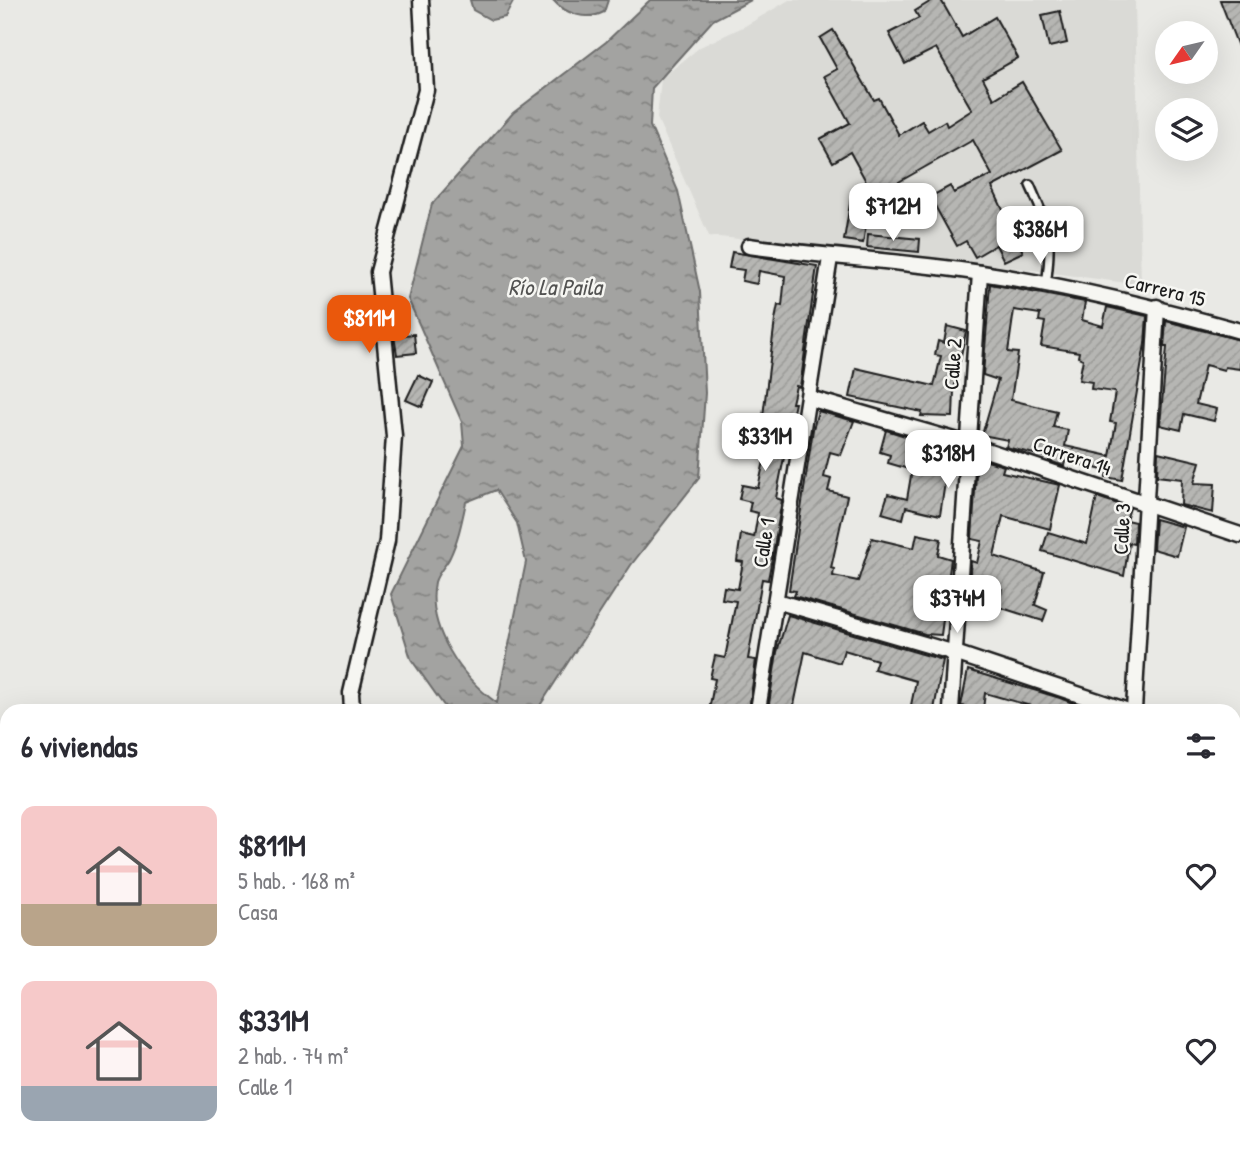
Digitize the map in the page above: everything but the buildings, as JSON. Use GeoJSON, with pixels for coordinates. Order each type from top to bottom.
{"type":"FeatureCollection","features":[{"type":"Feature","properties":{"kind":"street"},"geometry":{"type":"LineString","coordinates":[[352,704],[351,693],[387,541],[394,436],[378,272],[426,90],[421,0]]}},
{"type":"Feature","properties":{"kind":"street","name":"Carrera 15"},"geometry":{"type":"LineString","coordinates":[[749,246],[830,258],[980,273],[1157,307],[1240,331]]}},
{"type":"Feature","properties":{"kind":"street","name":"Calle 1"},"geometry":{"type":"LineString","coordinates":[[759,704],[830,258]]}},
{"type":"Feature","properties":{"kind":"street","name":"Calle 2"},"geometry":{"type":"LineString","coordinates":[[951,704],[980,273]]}},
{"type":"Feature","properties":{"kind":"street","name":"Calle 3"},"geometry":{"type":"LineString","coordinates":[[1134,704],[1157,307]]}},
{"type":"Feature","properties":{"kind":"street","name":"Carrera 14"},"geometry":{"type":"LineString","coordinates":[[809,398],[968,444],[1240,535]]}},
{"type":"Feature","properties":{"kind":"street"},"geometry":{"type":"LineString","coordinates":[[776,601],[955,653],[1107,704]]}},
{"type":"Feature","properties":{"kind":"lane"},"geometry":{"type":"LineString","coordinates":[[1030,185],[1048,223],[1051,253],[1046,285]]}},
{"type":"Feature","properties":{"kind":"shaded area"},"geometry":{"type":"Polygon","coordinates":[[[789,0],[1135,0],[1141,285],[996,265],[709,236],[657,118],[661,79],[700,47],[745,26],[789,0]]]}},
{"type":"Feature","properties":{"kind":"water"},"geometry":{"type":"Polygon","coordinates":[[[470,0],[514,0],[505,17],[491,20],[473,10],[470,0]]]}},
{"type":"Feature","properties":{"kind":"water"},"geometry":{"type":"Polygon","coordinates":[[[553,0],[608,0],[604,12],[584,16],[570,12],[553,0]]]}},
{"type":"Feature","properties":{"kind":"water","name":"Río La Paila"},"geometry":{"type":"Polygon","coordinates":[[[650,0],[751,0],[713,20],[652,88],[650,126],[678,191],[700,292],[705,393],[699,478],[631,565],[541,704],[443,704],[411,659],[391,594],[464,446],[462,422],[408,299],[432,204],[513,113],[606,42],[650,0]],[[496,490],[466,502],[455,545],[435,582],[436,617],[449,650],[471,680],[497,703],[526,562],[517,523],[496,490]]]}}]}
